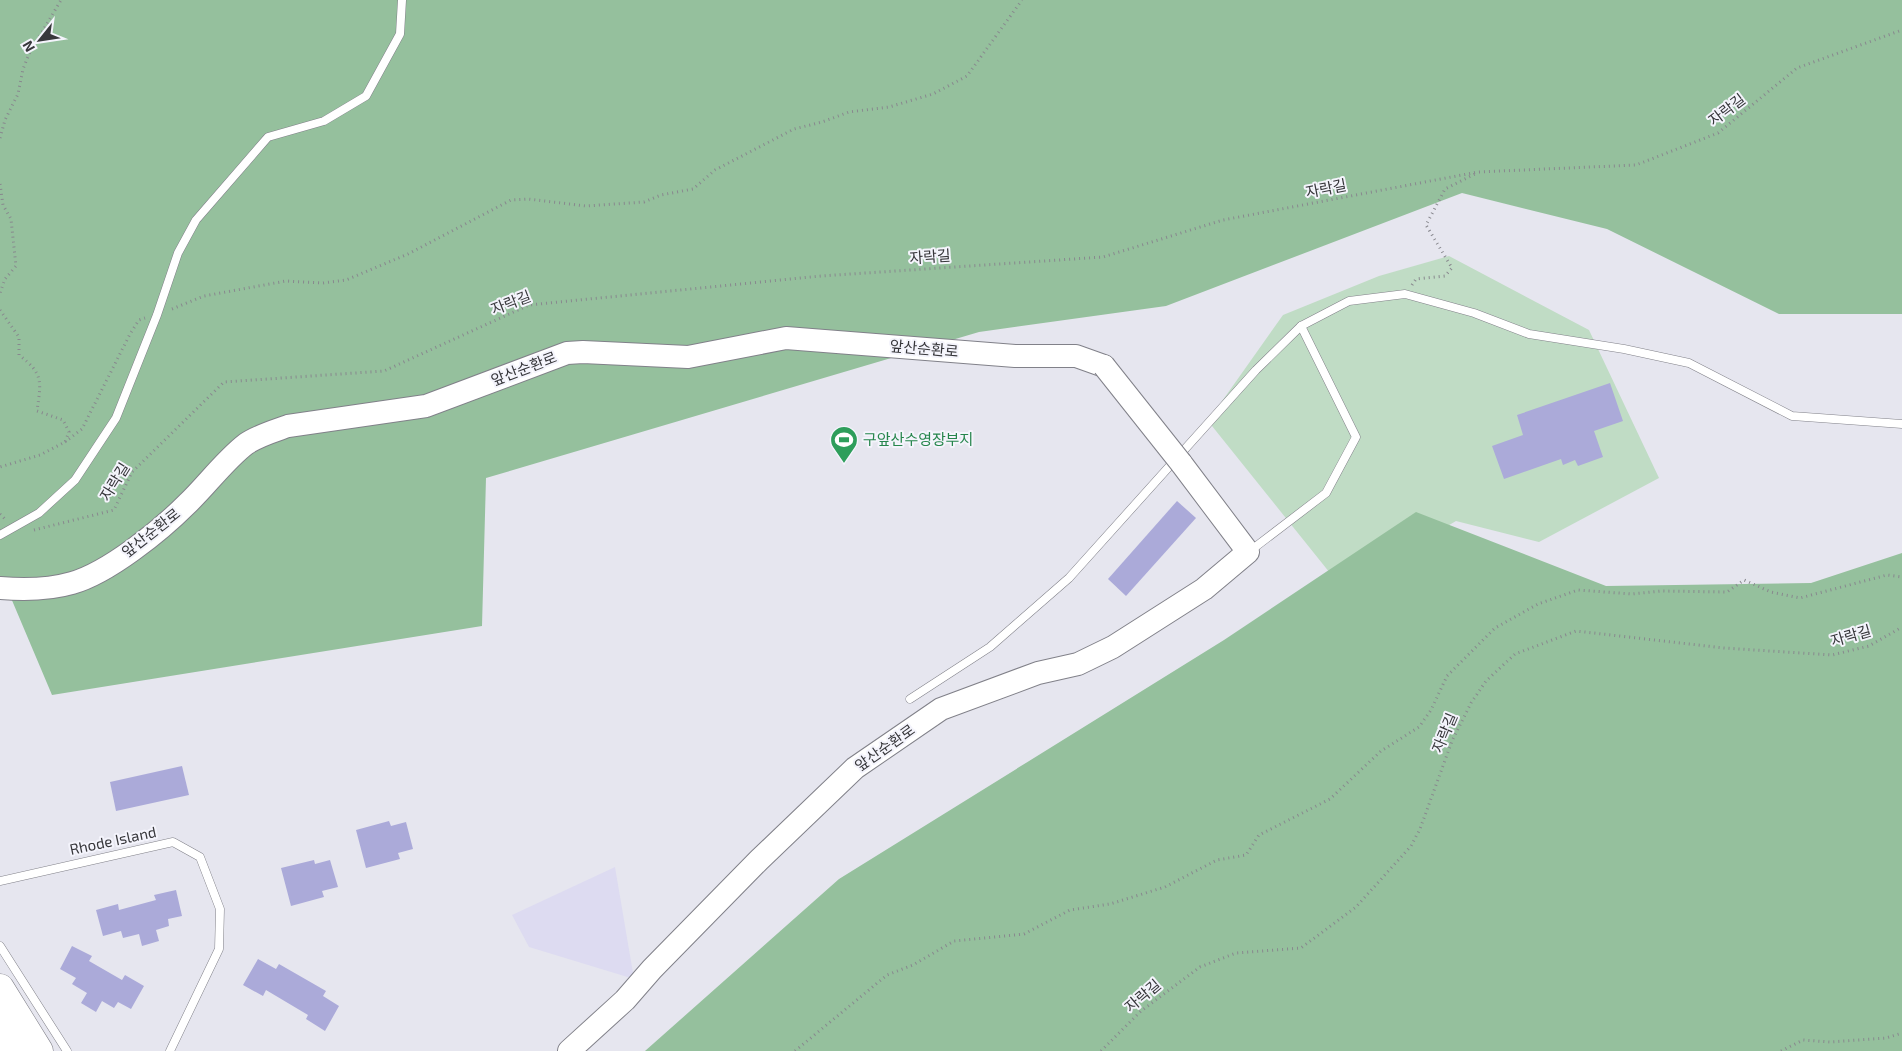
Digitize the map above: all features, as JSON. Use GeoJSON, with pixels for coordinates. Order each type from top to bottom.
{"type":"FeatureCollection","features":[{"type":"Feature","properties":{"kind":"highway"},"geometry":{"type":"LineString","coordinates":[[0,988],[40,1051]]}},
{"type":"Feature","properties":{"kind":"highway"},"geometry":{"type":"LineString","coordinates":[[0,1027],[15,1051]]}},
{"type":"Feature","properties":{"kind":"street","name":"앞산순환로"},"geometry":{"type":"LineString","coordinates":[[0,588],[30,590],[72,583],[104,569],[151,536],[186,506],[246,444],[272,432],[288,426],[426,406],[567,353],[583,352],[688,357],[786,338],[1015,356],[1076,356],[1104,366],[1181,463],[1248,552],[1204,589],[1113,647],[1078,664],[1038,674],[942,709],[855,768],[753,866],[652,969],[625,1000],[569,1051]]}},
{"type":"Feature","properties":{"kind":"lane"},"geometry":{"type":"LineString","coordinates":[[0,535],[39,513],[75,480],[111,426],[157,315],[178,253],[196,220],[268,137],[324,121],[366,96],[400,34],[402,0]]}},
{"type":"Feature","properties":{"kind":"lane"},"geometry":{"type":"LineString","coordinates":[[910,699],[990,647],[1069,578],[1256,370],[1301,326],[1349,301],[1405,294],[1474,312],[1529,334],[1624,349],[1689,363],[1792,416],[1902,424]]}},
{"type":"Feature","properties":{"kind":"lane"},"geometry":{"type":"LineString","coordinates":[[1248,552],[1326,493],[1356,437],[1301,326]]}},
{"type":"Feature","properties":{"kind":"lane","name":"Rhode Island"},"geometry":{"type":"LineString","coordinates":[[0,881],[173,842],[200,857],[220,909],[219,949],[170,1051]]}},
{"type":"Feature","properties":{"kind":"lane"},"geometry":{"type":"LineString","coordinates":[[0,946],[67,1051]]}},
{"type":"Feature","properties":{"kind":"path"},"geometry":{"type":"LineString","coordinates":[[0,138],[5,120],[18,94],[23,69],[29,54],[61,0]]}},
{"type":"Feature","properties":{"kind":"path"},"geometry":{"type":"LineString","coordinates":[[0,467],[40,456],[82,429],[138,320],[157,315],[204,296],[286,280],[323,283],[346,280],[408,254],[511,200],[528,199],[586,206],[644,202],[662,195],[693,189],[715,170],[794,129],[850,112],[889,107],[933,94],[967,76],[1022,0]]}},
{"type":"Feature","properties":{"kind":"path","name":"자락길"},"geometry":{"type":"LineString","coordinates":[[15,527],[22,532],[53,527],[114,510],[132,472],[224,382],[384,371],[529,305],[820,276],[1103,257],[1222,220],[1478,172],[1636,165],[1718,133],[1797,68],[1902,30]]}},
{"type":"Feature","properties":{"kind":"path"},"geometry":{"type":"LineString","coordinates":[[1405,294],[1416,279],[1446,276],[1452,268],[1426,225],[1445,189],[1478,172]]}},
{"type":"Feature","properties":{"kind":"path"},"geometry":{"type":"LineString","coordinates":[[0,184],[2,204],[11,219],[16,266],[5,278],[0,293]]}},
{"type":"Feature","properties":{"kind":"path"},"geometry":{"type":"LineString","coordinates":[[0,310],[19,337],[19,355],[34,367],[40,384],[37,411],[63,420],[68,432],[64,442]]}},
{"type":"Feature","properties":{"kind":"path"},"geometry":{"type":"LineString","coordinates":[[0,514],[15,527]]}},
{"type":"Feature","properties":{"kind":"path"},"geometry":{"type":"LineString","coordinates":[[795,1051],[887,975],[913,965],[954,942],[1024,934],[1070,910],[1110,904],[1165,887],[1217,860],[1246,855],[1259,835],[1330,799],[1381,751],[1419,727],[1431,710],[1446,676],[1495,628],[1538,604],[1578,590],[1632,594],[1661,591],[1726,592],[1744,580],[1771,592],[1800,598],[1887,575],[1902,577]]}},
{"type":"Feature","properties":{"kind":"path","name":"자락길"},"geometry":{"type":"LineString","coordinates":[[1101,1051],[1141,1011],[1200,967],[1236,953],[1301,948],[1356,907],[1411,846],[1420,829],[1452,741],[1471,703],[1486,681],[1515,654],[1576,631],[1724,648],[1832,655],[1868,646],[1902,627]]}},
{"type":"Feature","properties":{"kind":"path"},"geometry":{"type":"LineString","coordinates":[[1781,1051],[1803,1040],[1830,1042],[1886,1038],[1902,1033]]}},
{"type":"Feature","properties":{"kind":"shaded area"},"geometry":{"type":"Polygon","coordinates":[[[615,867],[634,979],[529,947],[512,915],[615,867]]]}},
{"type":"Feature","properties":{"kind":"green space"},"geometry":{"type":"Polygon","coordinates":[[[0,0],[1902,0],[1902,314],[1779,314],[1607,229],[1462,193],[1166,306],[979,332],[486,478],[482,626],[52,695],[11,598],[0,597],[0,0]]]}},
{"type":"Feature","properties":{"kind":"green space"},"geometry":{"type":"Polygon","coordinates":[[[1449,256],[1589,330],[1659,478],[1539,542],[1456,521],[1342,588],[1208,421],[1283,315],[1379,276],[1449,256]]]}},
{"type":"Feature","properties":{"kind":"green space"},"geometry":{"type":"Polygon","coordinates":[[[1416,512],[1606,586],[1811,583],[1902,553],[1902,1051],[645,1051],[839,879],[1224,640],[1416,512]]]}},
{"type":"Feature","properties":{"kind":"building"},"geometry":{"type":"Polygon","coordinates":[[[1610,383],[1623,421],[1594,431],[1603,457],[1578,466],[1575,460],[1563,465],[1561,459],[1504,479],[1492,446],[1523,435],[1517,415],[1610,383]]]}},
{"type":"Feature","properties":{"kind":"building"},"geometry":{"type":"Polygon","coordinates":[[[1177,501],[1196,518],[1126,596],[1108,579],[1177,501]]]}},
{"type":"Feature","properties":{"kind":"building"},"geometry":{"type":"Polygon","coordinates":[[[182,766],[189,795],[116,811],[110,782],[182,766]]]}},
{"type":"Feature","properties":{"kind":"building"},"geometry":{"type":"Polygon","coordinates":[[[389,821],[391,826],[406,822],[413,849],[398,853],[400,859],[366,868],[356,830],[389,821]]]}},
{"type":"Feature","properties":{"kind":"building"},"geometry":{"type":"Polygon","coordinates":[[[314,860],[315,864],[330,860],[338,887],[322,891],[324,897],[291,906],[281,868],[314,860]]]}},
{"type":"Feature","properties":{"kind":"building"},"geometry":{"type":"Polygon","coordinates":[[[176,890],[182,916],[168,919],[169,926],[156,930],[159,941],[142,946],[139,934],[123,938],[121,931],[103,936],[96,910],[118,904],[119,910],[156,900],[154,895],[176,890]]]}},
{"type":"Feature","properties":{"kind":"building"},"geometry":{"type":"Polygon","coordinates":[[[72,946],[92,956],[89,961],[122,980],[125,975],[144,986],[131,1009],[118,1002],[114,1008],[102,1001],[96,1012],[81,1003],[87,993],[72,984],[76,978],[60,969],[72,946]]]}},
{"type":"Feature","properties":{"kind":"building"},"geometry":{"type":"Polygon","coordinates":[[[258,959],[276,969],[279,964],[326,991],[323,996],[339,1006],[325,1031],[306,1019],[308,1015],[266,990],[263,996],[243,985],[258,959]]]}},
{"type":"Feature","properties":{"kind":"place","name":"구앞산수영장부지"},"geometry":{"type":"Point","coordinates":[844,464]}}]}
